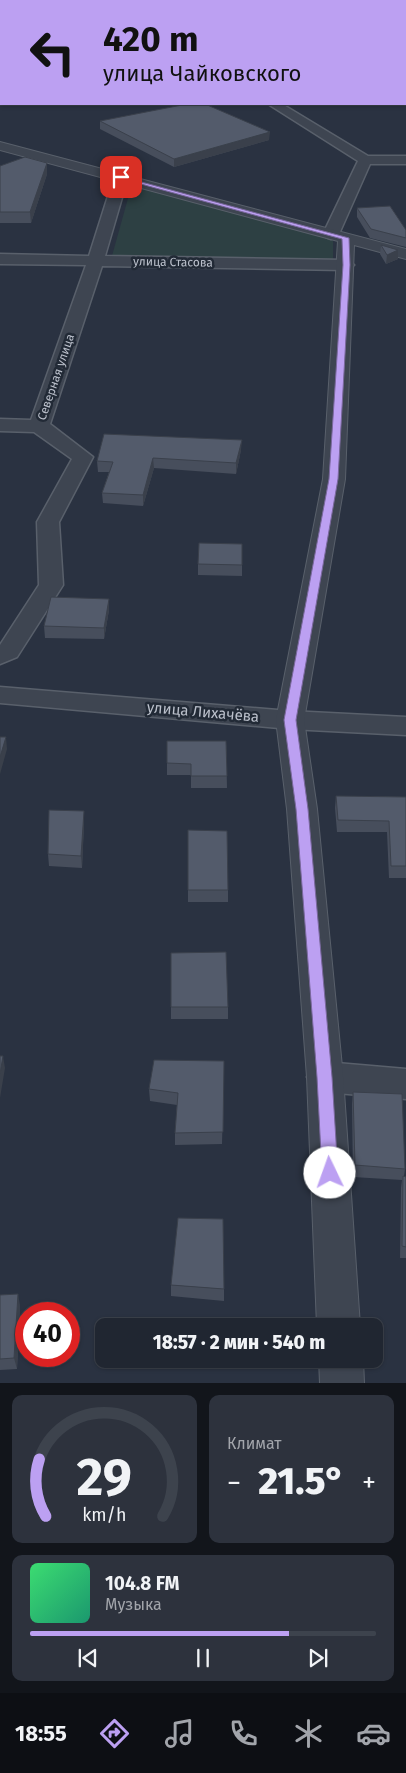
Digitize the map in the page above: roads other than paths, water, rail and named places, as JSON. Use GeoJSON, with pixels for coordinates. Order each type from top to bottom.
{"type":"FeatureCollection","features":[{"type":"Feature","properties":{"kind":"street"},"geometry":{"type":"LineString","coordinates":[[276,105],[365,160],[406,160]]}},
{"type":"Feature","properties":{"kind":"street"},"geometry":{"type":"LineString","coordinates":[[0,146],[406,254]]}},
{"type":"Feature","properties":{"kind":"street"},"geometry":{"type":"LineString","coordinates":[[339,1318],[325,1077],[302,809],[290,720],[334,479],[346,265],[338,236],[365,160]]}},
{"type":"Feature","properties":{"kind":"street","name":"Северная улица"},"geometry":{"type":"LineString","coordinates":[[0,656],[8,652],[51,585],[48,522],[83,457],[39,426],[96,260],[121,177]]}},
{"type":"Feature","properties":{"kind":"street","name":"улица Стасова"},"geometry":{"type":"LineString","coordinates":[[0,259],[346,265]]}},
{"type":"Feature","properties":{"kind":"street"},"geometry":{"type":"LineString","coordinates":[[0,425],[39,426]]}},
{"type":"Feature","properties":{"kind":"street","name":"улица Лихачёва"},"geometry":{"type":"LineString","coordinates":[[0,695],[290,720],[406,726]]}},
{"type":"Feature","properties":{"kind":"street"},"geometry":{"type":"LineString","coordinates":[[325,1077],[406,1084]]}},
{"type":"Feature","properties":{"kind":"street"},"geometry":{"type":"LineString","coordinates":[[341,1368],[342,1383]]}}]}
